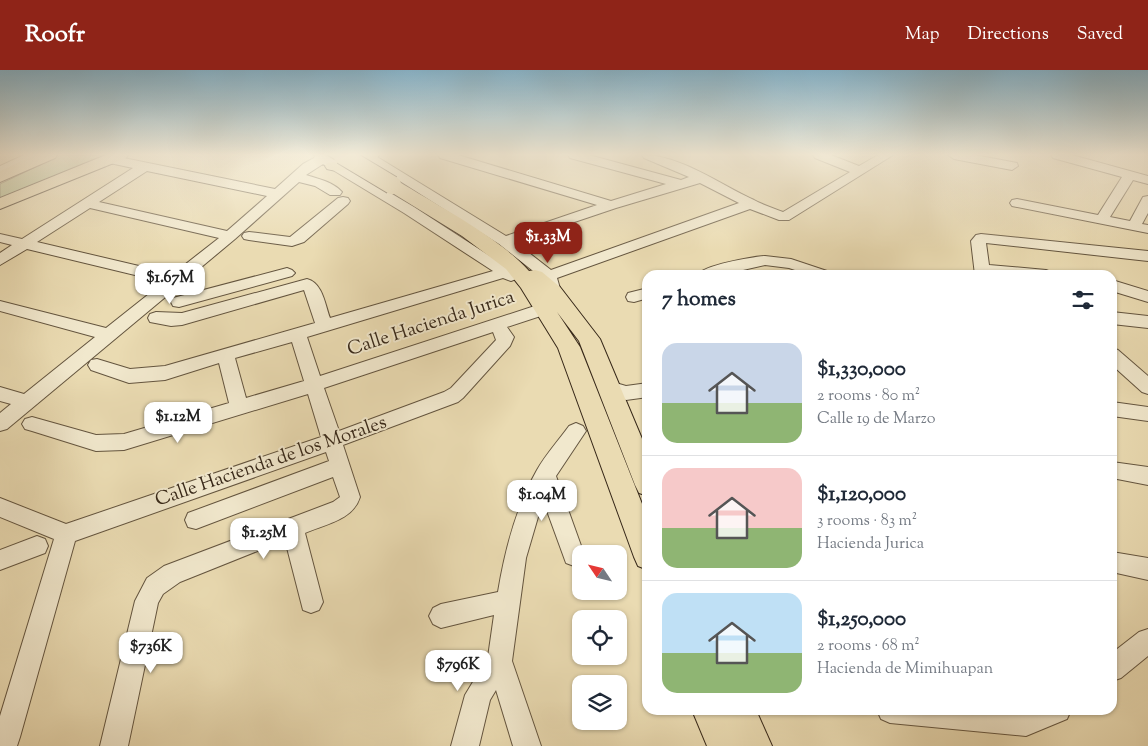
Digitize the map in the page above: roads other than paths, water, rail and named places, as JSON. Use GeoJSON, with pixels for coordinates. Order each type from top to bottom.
{"type":"FeatureCollection","features":[{"type":"Feature","properties":{"kind":"main road"},"geometry":{"type":"LineString","coordinates":[[0,204],[43,187]]}},
{"type":"Feature","properties":{"kind":"main road"},"geometry":{"type":"LineString","coordinates":[[381,187],[468,232],[547,293],[589,339],[642,472]]}},
{"type":"Feature","properties":{"kind":"main road"},"geometry":{"type":"LineString","coordinates":[[410,187],[473,229],[512,266]]}},
{"type":"Feature","properties":{"kind":"main road"},"geometry":{"type":"LineString","coordinates":[[547,293],[642,541]]}},
{"type":"Feature","properties":{"kind":"main road"},"geometry":{"type":"LineString","coordinates":[[711,715],[724,746]]}},
{"type":"Feature","properties":{"kind":"main road"},"geometry":{"type":"LineString","coordinates":[[741,715],[755,746]]}},
{"type":"Feature","properties":{"kind":"street"},"geometry":{"type":"LineString","coordinates":[[0,260],[113,187]]}},
{"type":"Feature","properties":{"kind":"street"},"geometry":{"type":"LineString","coordinates":[[243,187],[278,194]]}},
{"type":"Feature","properties":{"kind":"street"},"geometry":{"type":"LineString","coordinates":[[0,424],[177,280],[286,187]]}},
{"type":"Feature","properties":{"kind":"street"},"geometry":{"type":"LineString","coordinates":[[249,236],[292,242],[299,239],[339,196],[325,187]]}},
{"type":"Feature","properties":{"kind":"street"},"geometry":{"type":"LineString","coordinates":[[414,187],[504,241],[547,293]]}},
{"type":"Feature","properties":{"kind":"street"},"geometry":{"type":"LineString","coordinates":[[549,187],[611,205]]}},
{"type":"Feature","properties":{"kind":"street"},"geometry":{"type":"LineString","coordinates":[[504,241],[673,187]]}},
{"type":"Feature","properties":{"kind":"street"},"geometry":{"type":"LineString","coordinates":[[717,187],[750,204],[784,217],[834,187]]}},
{"type":"Feature","properties":{"kind":"street"},"geometry":{"type":"LineString","coordinates":[[1102,219],[1123,187]]}},
{"type":"Feature","properties":{"kind":"street"},"geometry":{"type":"LineString","coordinates":[[1017,203],[1141,227],[1148,200]]}},
{"type":"Feature","properties":{"kind":"street"},"geometry":{"type":"LineString","coordinates":[[88,203],[230,236]]}},
{"type":"Feature","properties":{"kind":"street","name":"Calle Hacienda Jurica"},"geometry":{"type":"LineString","coordinates":[[32,424],[96,443],[110,444],[124,442],[314,386],[496,324],[547,293],[750,204]]}},
{"type":"Feature","properties":{"kind":"street"},"geometry":{"type":"LineString","coordinates":[[0,238],[177,280]]}},
{"type":"Feature","properties":{"kind":"street"},"geometry":{"type":"LineString","coordinates":[[987,270],[978,241],[981,238],[1148,256]]}},
{"type":"Feature","properties":{"kind":"street"},"geometry":{"type":"LineString","coordinates":[[720,270],[742,263],[771,259],[812,270]]}},
{"type":"Feature","properties":{"kind":"street"},"geometry":{"type":"LineString","coordinates":[[97,365],[129,376],[165,373],[325,327],[512,266]]}},
{"type":"Feature","properties":{"kind":"street"},"geometry":{"type":"LineString","coordinates":[[156,318],[182,319],[243,294],[287,273]]}},
{"type":"Feature","properties":{"kind":"street"},"geometry":{"type":"LineString","coordinates":[[179,302],[307,284],[311,287],[325,327]]}},
{"type":"Feature","properties":{"kind":"street"},"geometry":{"type":"LineString","coordinates":[[1117,287],[1148,297]]}},
{"type":"Feature","properties":{"kind":"street"},"geometry":{"type":"LineString","coordinates":[[0,306],[109,335]]}},
{"type":"Feature","properties":{"kind":"street"},"geometry":{"type":"LineString","coordinates":[[1117,319],[1148,322]]}},
{"type":"Feature","properties":{"kind":"street","name":"Calle Hacienda de los Morales"},"geometry":{"type":"LineString","coordinates":[[66,534],[331,442],[451,397],[504,342],[505,337],[496,324]]}},
{"type":"Feature","properties":{"kind":"street"},"geometry":{"type":"LineString","coordinates":[[1117,330],[1148,333]]}},
{"type":"Feature","properties":{"kind":"street"},"geometry":{"type":"LineString","coordinates":[[114,746],[147,601],[155,586],[172,574],[293,529],[341,509],[348,503],[350,497],[298,335]]}},
{"type":"Feature","properties":{"kind":"street"},"geometry":{"type":"LineString","coordinates":[[226,356],[239,408]]}},
{"type":"Feature","properties":{"kind":"street"},"geometry":{"type":"LineString","coordinates":[[1117,359],[1148,387]]}},
{"type":"Feature","properties":{"kind":"street"},"geometry":{"type":"LineString","coordinates":[[609,388],[626,393],[642,391]]}},
{"type":"Feature","properties":{"kind":"street"},"geometry":{"type":"LineString","coordinates":[[0,394],[26,402]]}},
{"type":"Feature","properties":{"kind":"street"},"geometry":{"type":"LineString","coordinates":[[1117,410],[1148,414]]}},
{"type":"Feature","properties":{"kind":"street"},"geometry":{"type":"LineString","coordinates":[[527,746],[500,661],[508,601],[522,531],[531,504],[545,475],[576,431]]}},
{"type":"Feature","properties":{"kind":"street"},"geometry":{"type":"LineString","coordinates":[[196,520],[340,466]]}},
{"type":"Feature","properties":{"kind":"street"},"geometry":{"type":"LineString","coordinates":[[1117,471],[1148,476]]}},
{"type":"Feature","properties":{"kind":"street"},"geometry":{"type":"LineString","coordinates":[[545,475],[572,550]]}},
{"type":"Feature","properties":{"kind":"street"},"geometry":{"type":"LineString","coordinates":[[0,507],[66,534],[7,737],[2,746]]}},
{"type":"Feature","properties":{"kind":"street"},"geometry":{"type":"LineString","coordinates":[[293,529],[311,602]]}},
{"type":"Feature","properties":{"kind":"street"},"geometry":{"type":"LineString","coordinates":[[0,560],[37,546]]}},
{"type":"Feature","properties":{"kind":"street"},"geometry":{"type":"LineString","coordinates":[[1117,563],[1148,569]]}},
{"type":"Feature","properties":{"kind":"street"},"geometry":{"type":"LineString","coordinates":[[441,616],[508,601]]}},
{"type":"Feature","properties":{"kind":"street"},"geometry":{"type":"LineString","coordinates":[[1117,665],[1148,641]]}},
{"type":"Feature","properties":{"kind":"street"},"geometry":{"type":"LineString","coordinates":[[465,746],[478,695],[500,661]]}},
{"type":"Feature","properties":{"kind":"street"},"geometry":{"type":"LineString","coordinates":[[942,715],[1026,723],[1046,715]]}}]}
